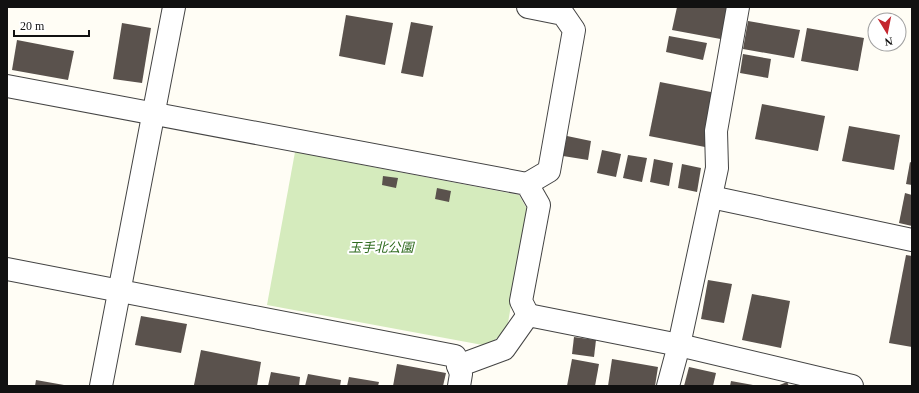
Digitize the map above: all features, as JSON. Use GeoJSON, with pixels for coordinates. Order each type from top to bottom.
{"type":"FeatureCollection","features":[{"type":"Feature","properties":{"kind":"street"},"geometry":{"type":"LineString","coordinates":[[101,386],[174,7]]}},
{"type":"Feature","properties":{"kind":"street"},"geometry":{"type":"LineString","coordinates":[[7,86],[527,184],[549,171],[574,30],[563,14],[528,7]]}},
{"type":"Feature","properties":{"kind":"street"},"geometry":{"type":"LineString","coordinates":[[668,386],[679,345],[717,168],[716,131],[738,7]]}},
{"type":"Feature","properties":{"kind":"street"},"geometry":{"type":"LineString","coordinates":[[527,184],[539,205],[521,301],[528,315]]}},
{"type":"Feature","properties":{"kind":"street"},"geometry":{"type":"LineString","coordinates":[[711,197],[912,240]]}},
{"type":"Feature","properties":{"kind":"street"},"geometry":{"type":"LineString","coordinates":[[7,269],[455,356],[459,376],[504,349],[528,315]]}},
{"type":"Feature","properties":{"kind":"street"},"geometry":{"type":"LineString","coordinates":[[528,315],[679,345],[852,386]]}},
{"type":"Feature","properties":{"kind":"green space","name":"玉手北公園"},"geometry":{"type":"Polygon","coordinates":[[[295,152],[519,195],[527,209],[507,329],[488,346],[267,305],[295,152]]]}},
{"type":"Feature","properties":{"kind":"building"},"geometry":{"type":"Polygon","coordinates":[[[677,7],[732,7],[726,40],[672,30],[677,7]]]}},
{"type":"Feature","properties":{"kind":"building"},"geometry":{"type":"Polygon","coordinates":[[[346,15],[393,23],[385,65],[339,56],[346,15]]]}},
{"type":"Feature","properties":{"kind":"building"},"geometry":{"type":"Polygon","coordinates":[[[748,21],[800,30],[794,58],[743,49],[748,21]]]}},
{"type":"Feature","properties":{"kind":"building"},"geometry":{"type":"Polygon","coordinates":[[[411,22],[433,26],[423,77],[401,73],[411,22]]]}},
{"type":"Feature","properties":{"kind":"building"},"geometry":{"type":"Polygon","coordinates":[[[122,23],[151,28],[142,83],[113,79],[122,23]]]}},
{"type":"Feature","properties":{"kind":"building"},"geometry":{"type":"Polygon","coordinates":[[[807,28],[864,38],[858,71],[801,61],[807,28]]]}},
{"type":"Feature","properties":{"kind":"building"},"geometry":{"type":"Polygon","coordinates":[[[669,36],[707,43],[703,60],[666,52],[669,36]]]}},
{"type":"Feature","properties":{"kind":"building"},"geometry":{"type":"Polygon","coordinates":[[[17,40],[74,51],[68,80],[12,70],[17,40]]]}},
{"type":"Feature","properties":{"kind":"building"},"geometry":{"type":"Polygon","coordinates":[[[743,54],[771,59],[768,78],[740,73],[743,54]]]}},
{"type":"Feature","properties":{"kind":"building"},"geometry":{"type":"Polygon","coordinates":[[[660,82],[716,93],[705,147],[649,136],[660,82]]]}},
{"type":"Feature","properties":{"kind":"building"},"geometry":{"type":"Polygon","coordinates":[[[762,104],[825,116],[818,151],[755,139],[762,104]]]}},
{"type":"Feature","properties":{"kind":"building"},"geometry":{"type":"Polygon","coordinates":[[[849,126],[900,135],[894,170],[842,161],[849,126]]]}},
{"type":"Feature","properties":{"kind":"building"},"geometry":{"type":"Polygon","coordinates":[[[567,136],[591,141],[588,160],[563,156],[567,136]]]}},
{"type":"Feature","properties":{"kind":"building"},"geometry":{"type":"Polygon","coordinates":[[[602,150],[621,154],[616,177],[597,173],[602,150]]]}},
{"type":"Feature","properties":{"kind":"building"},"geometry":{"type":"Polygon","coordinates":[[[628,155],[647,158],[642,182],[623,178],[628,155]]]}},
{"type":"Feature","properties":{"kind":"building"},"geometry":{"type":"Polygon","coordinates":[[[654,159],[673,163],[669,186],[650,182],[654,159]]]}},
{"type":"Feature","properties":{"kind":"building"},"geometry":{"type":"Polygon","coordinates":[[[910,162],[912,163],[912,185],[906,184],[910,162]]]}},
{"type":"Feature","properties":{"kind":"building"},"geometry":{"type":"Polygon","coordinates":[[[682,164],[701,168],[697,192],[678,188],[682,164]]]}},
{"type":"Feature","properties":{"kind":"building"},"geometry":{"type":"Polygon","coordinates":[[[383,176],[398,178],[396,188],[382,185],[383,176]]]}},
{"type":"Feature","properties":{"kind":"building"},"geometry":{"type":"Polygon","coordinates":[[[437,188],[451,191],[449,202],[435,199],[437,188]]]}},
{"type":"Feature","properties":{"kind":"building"},"geometry":{"type":"Polygon","coordinates":[[[905,193],[912,195],[912,226],[899,223],[905,193]]]}},
{"type":"Feature","properties":{"kind":"building"},"geometry":{"type":"Polygon","coordinates":[[[906,255],[912,256],[912,347],[889,343],[906,255]]]}},
{"type":"Feature","properties":{"kind":"building"},"geometry":{"type":"Polygon","coordinates":[[[708,280],[732,284],[724,323],[701,319],[708,280]]]}},
{"type":"Feature","properties":{"kind":"building"},"geometry":{"type":"Polygon","coordinates":[[[752,294],[790,301],[781,348],[742,340],[752,294]]]}},
{"type":"Feature","properties":{"kind":"building"},"geometry":{"type":"Polygon","coordinates":[[[141,316],[187,324],[181,353],[135,345],[141,316]]]}},
{"type":"Feature","properties":{"kind":"building"},"geometry":{"type":"Polygon","coordinates":[[[574,337],[596,340],[594,357],[572,354],[574,337]]]}},
{"type":"Feature","properties":{"kind":"building"},"geometry":{"type":"Polygon","coordinates":[[[201,350],[261,362],[257,386],[194,385],[201,350]]]}},
{"type":"Feature","properties":{"kind":"building"},"geometry":{"type":"Polygon","coordinates":[[[572,359],[599,364],[595,386],[567,386],[572,359]]]}},
{"type":"Feature","properties":{"kind":"building"},"geometry":{"type":"Polygon","coordinates":[[[612,359],[658,367],[655,386],[608,386],[612,359]]]}},
{"type":"Feature","properties":{"kind":"building"},"geometry":{"type":"Polygon","coordinates":[[[397,364],[446,373],[443,386],[393,386],[397,364]]]}},
{"type":"Feature","properties":{"kind":"building"},"geometry":{"type":"Polygon","coordinates":[[[689,367],[716,373],[713,386],[684,386],[689,367]]]}},
{"type":"Feature","properties":{"kind":"building"},"geometry":{"type":"Polygon","coordinates":[[[271,372],[300,377],[299,386],[268,386],[271,372]]]}},
{"type":"Feature","properties":{"kind":"building"},"geometry":{"type":"Polygon","coordinates":[[[308,374],[341,380],[340,386],[305,386],[308,374]]]}},
{"type":"Feature","properties":{"kind":"building"},"geometry":{"type":"Polygon","coordinates":[[[349,377],[379,382],[378,386],[347,386],[349,377]]]}},
{"type":"Feature","properties":{"kind":"building"},"geometry":{"type":"Polygon","coordinates":[[[36,380],[64,385],[64,386],[35,386],[36,380]]]}},
{"type":"Feature","properties":{"kind":"building"},"geometry":{"type":"Polygon","coordinates":[[[731,381],[753,385],[753,386],[730,386],[731,381]]]}},
{"type":"Feature","properties":{"kind":"building"},"geometry":{"type":"Polygon","coordinates":[[[787,382],[789,386],[777,386],[787,382]]]}}]}
